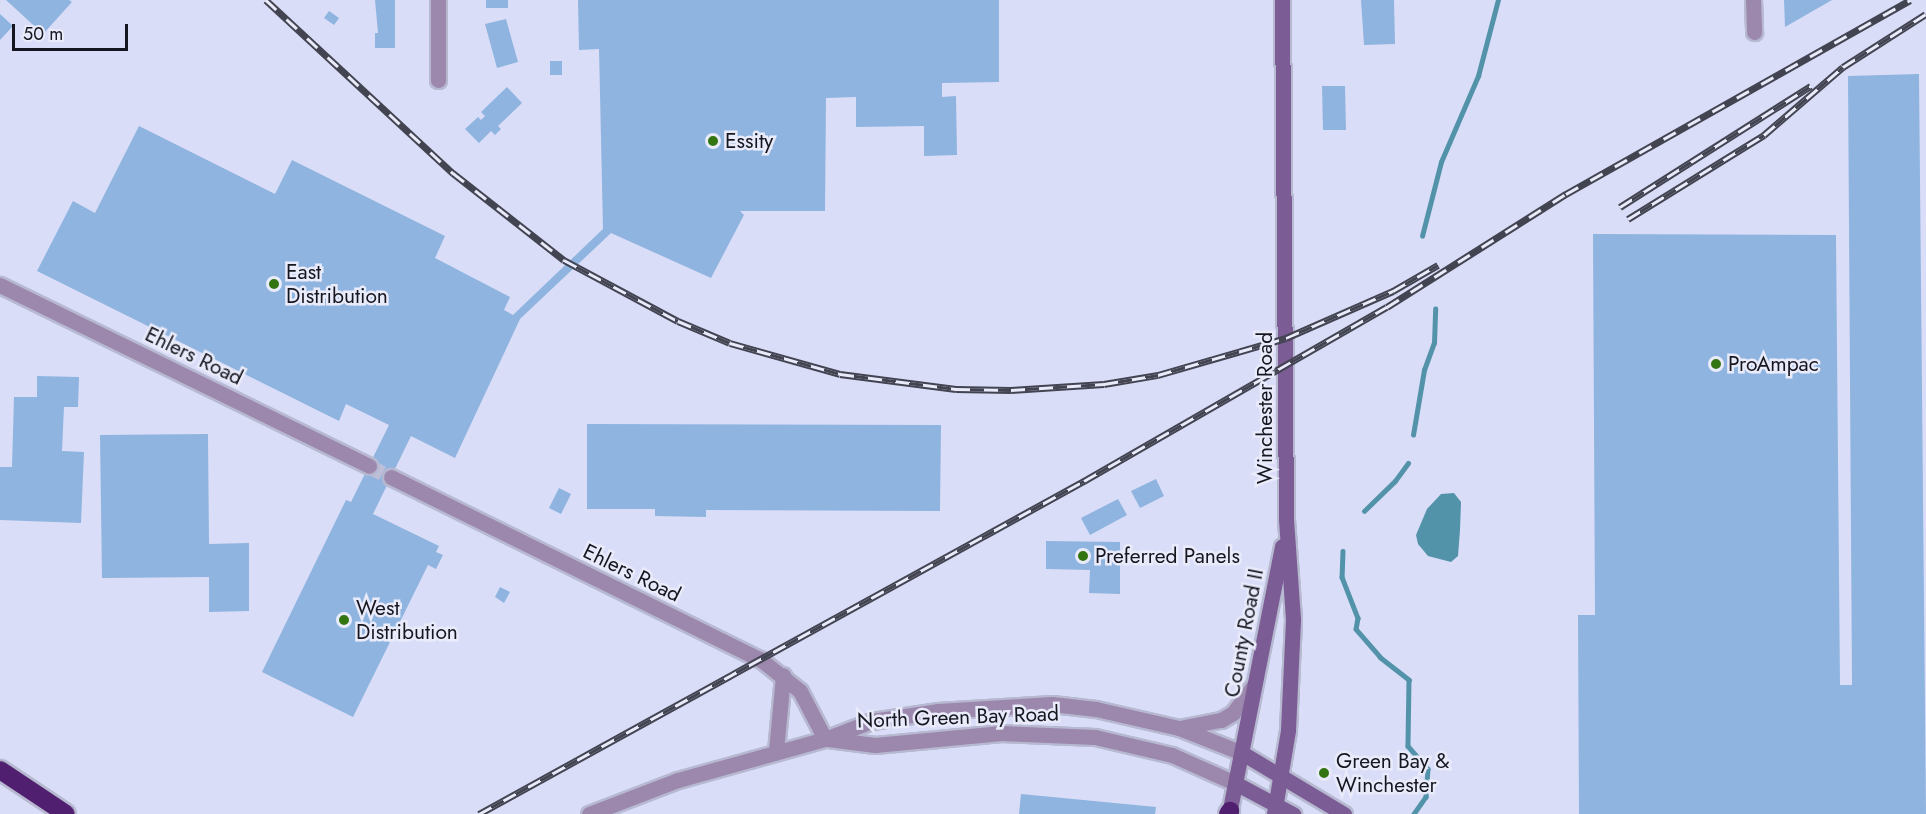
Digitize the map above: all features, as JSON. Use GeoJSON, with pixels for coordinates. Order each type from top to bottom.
{"type":"FeatureCollection","features":[{"type":"Feature","properties":{"kind":"highway"},"geometry":{"type":"LineString","coordinates":[[0,770],[66,814]]}},
{"type":"Feature","properties":{"kind":"main road","name":"Winchester Road"},"geometry":{"type":"LineString","coordinates":[[1276,808],[1282,775],[1293,619],[1286,519],[1282,0]]}},
{"type":"Feature","properties":{"kind":"main road","name":"County Road II"},"geometry":{"type":"LineString","coordinates":[[1242,753],[1286,519]]}},
{"type":"Feature","properties":{"kind":"main road","name":"North Green Bay Road"},"geometry":{"type":"LineString","coordinates":[[1242,753],[1344,814]]}},
{"type":"Feature","properties":{"kind":"main road"},"geometry":{"type":"LineString","coordinates":[[1229,813],[1242,753]]}},
{"type":"Feature","properties":{"kind":"main road","name":"North Green Bay Road"},"geometry":{"type":"LineString","coordinates":[[1236,784],[1276,808],[1293,814]]}},
{"type":"Feature","properties":{"kind":"street"},"geometry":{"type":"LineString","coordinates":[[438,0],[438,80]]}},
{"type":"Feature","properties":{"kind":"street"},"geometry":{"type":"LineString","coordinates":[[1753,0],[1754,32]]}},
{"type":"Feature","properties":{"kind":"street","name":"Ehlers Road"},"geometry":{"type":"LineString","coordinates":[[0,285],[369,466]]}},
{"type":"Feature","properties":{"kind":"street","name":"Ehlers Road"},"geometry":{"type":"LineString","coordinates":[[391,477],[760,659],[783,675],[800,691],[825,739]]}},
{"type":"Feature","properties":{"kind":"street"},"geometry":{"type":"LineString","coordinates":[[776,751],[783,675]]}},
{"type":"Feature","properties":{"kind":"street"},"geometry":{"type":"LineString","coordinates":[[1179,728],[1221,720],[1233,713],[1256,682]]}},
{"type":"Feature","properties":{"kind":"street","name":"North Green Bay Road"},"geometry":{"type":"LineString","coordinates":[[589,814],[678,780],[825,739],[872,721],[1022,705],[1096,709],[1179,728],[1242,753]]}},
{"type":"Feature","properties":{"kind":"street","name":"North Green Bay Road"},"geometry":{"type":"LineString","coordinates":[[825,739],[875,745],[1000,732],[1095,737],[1172,754],[1236,784]]}},
{"type":"Feature","properties":{"kind":"water"},"geometry":{"type":"Polygon","coordinates":[[[1454,493],[1461,502],[1460,530],[1458,556],[1451,562],[1428,556],[1418,544],[1416,535],[1427,509],[1441,494],[1454,493]]]}},
{"type":"Feature","properties":{"kind":"building"},"geometry":{"type":"Polygon","coordinates":[[[6,0],[69,0],[72,2],[43,34],[6,0]]]}},
{"type":"Feature","properties":{"kind":"building"},"geometry":{"type":"Polygon","coordinates":[[[375,0],[395,0],[395,48],[375,48],[375,33],[378,33],[375,0]]]}},
{"type":"Feature","properties":{"kind":"building"},"geometry":{"type":"Polygon","coordinates":[[[486,0],[508,0],[508,8],[486,8],[486,0]]]}},
{"type":"Feature","properties":{"kind":"building"},"geometry":{"type":"Polygon","coordinates":[[[578,0],[999,0],[999,82],[942,83],[942,97],[956,96],[957,155],[924,156],[924,126],[856,127],[856,97],[826,98],[825,211],[740,211],[744,215],[711,278],[611,233],[520,319],[455,458],[411,436],[373,514],[439,546],[436,552],[443,555],[436,569],[428,565],[353,717],[262,672],[346,500],[351,502],[389,425],[346,404],[339,421],[37,271],[73,201],[95,213],[139,126],[275,194],[292,160],[445,236],[435,258],[510,297],[504,310],[513,315],[603,229],[599,49],[579,50],[578,0]]]}},
{"type":"Feature","properties":{"kind":"building"},"geometry":{"type":"Polygon","coordinates":[[[1361,0],[1394,0],[1395,44],[1364,45],[1361,0]]]}},
{"type":"Feature","properties":{"kind":"building"},"geometry":{"type":"Polygon","coordinates":[[[1784,0],[1832,0],[1785,27],[1784,0]]]}},
{"type":"Feature","properties":{"kind":"building"},"geometry":{"type":"Polygon","coordinates":[[[329,11],[339,18],[334,25],[324,18],[329,11]]]}},
{"type":"Feature","properties":{"kind":"building"},"geometry":{"type":"Polygon","coordinates":[[[0,14],[13,26],[0,40],[0,14]]]}},
{"type":"Feature","properties":{"kind":"building"},"geometry":{"type":"Polygon","coordinates":[[[506,19],[518,62],[497,68],[485,24],[506,19]]]}},
{"type":"Feature","properties":{"kind":"building"},"geometry":{"type":"Polygon","coordinates":[[[550,61],[562,61],[562,75],[550,75],[550,61]]]}},
{"type":"Feature","properties":{"kind":"building","name":"ProAmpac"},"geometry":{"type":"Polygon","coordinates":[[[1919,74],[1926,814],[1579,814],[1578,615],[1595,615],[1593,234],[1836,235],[1840,685],[1852,685],[1848,76],[1919,74]]]}},
{"type":"Feature","properties":{"kind":"building"},"geometry":{"type":"Polygon","coordinates":[[[1322,86],[1345,86],[1346,130],[1323,130],[1322,86]]]}},
{"type":"Feature","properties":{"kind":"building"},"geometry":{"type":"Polygon","coordinates":[[[507,87],[522,103],[498,126],[501,129],[495,135],[491,131],[479,143],[465,129],[478,117],[481,120],[485,116],[481,112],[507,87]]]}},
{"type":"Feature","properties":{"kind":"building"},"geometry":{"type":"Polygon","coordinates":[[[37,376],[79,377],[78,407],[64,407],[62,451],[84,452],[81,523],[0,520],[0,467],[12,467],[14,397],[37,397],[37,376]]]}},
{"type":"Feature","properties":{"kind":"building"},"geometry":{"type":"Polygon","coordinates":[[[587,424],[941,425],[940,511],[706,510],[706,517],[655,516],[655,509],[587,509],[587,424]]]}},
{"type":"Feature","properties":{"kind":"building"},"geometry":{"type":"Polygon","coordinates":[[[208,434],[209,544],[249,543],[249,611],[209,612],[209,577],[102,578],[100,435],[208,434]]]}},
{"type":"Feature","properties":{"kind":"building"},"geometry":{"type":"Polygon","coordinates":[[[1156,479],[1164,496],[1140,508],[1131,491],[1156,479]]]}},
{"type":"Feature","properties":{"kind":"building"},"geometry":{"type":"Polygon","coordinates":[[[559,488],[571,494],[561,514],[549,508],[559,488]]]}},
{"type":"Feature","properties":{"kind":"building"},"geometry":{"type":"Polygon","coordinates":[[[1118,499],[1127,515],[1090,535],[1081,518],[1118,499]]]}},
{"type":"Feature","properties":{"kind":"building","name":"Preferred Panels"},"geometry":{"type":"Polygon","coordinates":[[[1046,541],[1120,542],[1120,594],[1089,593],[1090,570],[1046,569],[1046,541]]]}},
{"type":"Feature","properties":{"kind":"building"},"geometry":{"type":"Polygon","coordinates":[[[500,587],[510,592],[504,603],[495,597],[500,587]]]}},
{"type":"Feature","properties":{"kind":"building"},"geometry":{"type":"Polygon","coordinates":[[[1021,794],[1156,807],[1155,814],[1019,814],[1021,794]]]}},
{"type":"Feature","properties":{"kind":"waterway"},"geometry":{"type":"LineString","coordinates":[[1422,236],[1441,162],[1478,76],[1498,0]]}},
{"type":"Feature","properties":{"kind":"waterway"},"geometry":{"type":"LineString","coordinates":[[1413,435],[1424,370],[1434,343],[1435,309]]}},
{"type":"Feature","properties":{"kind":"waterway"},"geometry":{"type":"LineString","coordinates":[[1364,511],[1395,481],[1408,463]]}},
{"type":"Feature","properties":{"kind":"waterway"},"geometry":{"type":"LineString","coordinates":[[1343,551],[1342,577],[1358,618],[1356,629],[1380,657],[1409,680],[1408,746],[1428,769],[1426,797],[1414,814]]}},
{"type":"Feature","properties":{"kind":"tunnel"},"geometry":{"type":"LineString","coordinates":[[369,466],[391,477]]}},
{"type":"Feature","properties":{"kind":"railway"},"geometry":{"type":"LineString","coordinates":[[266,0],[453,173],[564,260],[678,321],[730,343],[840,374],[956,389],[1011,390],[1104,384],[1158,375],[1286,338],[1393,291],[1438,265]]}},
{"type":"Feature","properties":{"kind":"railway"},"geometry":{"type":"LineString","coordinates":[[479,814],[1084,481],[1387,307],[1566,194],[1910,0]]}},
{"type":"Feature","properties":{"kind":"railway"},"geometry":{"type":"LineString","coordinates":[[1628,219],[1764,135],[1843,67],[1926,14]]}},
{"type":"Feature","properties":{"kind":"railway"},"geometry":{"type":"LineString","coordinates":[[1620,207],[1811,86]]}},
{"type":"Feature","properties":{"kind":"place","name":"Essity"},"geometry":{"type":"Point","coordinates":[713,141]}},
{"type":"Feature","properties":{"kind":"place","name":"East Distribution"},"geometry":{"type":"Point","coordinates":[274,284]}},
{"type":"Feature","properties":{"kind":"place","name":"ProAmpac"},"geometry":{"type":"Point","coordinates":[1716,364]}},
{"type":"Feature","properties":{"kind":"place","name":"Preferred Panels"},"geometry":{"type":"Point","coordinates":[1083,556]}},
{"type":"Feature","properties":{"kind":"place","name":"West Distribution"},"geometry":{"type":"Point","coordinates":[344,620]}},
{"type":"Feature","properties":{"kind":"place","name":"Green Bay & Winchester"},"geometry":{"type":"Point","coordinates":[1324,773]}}]}
